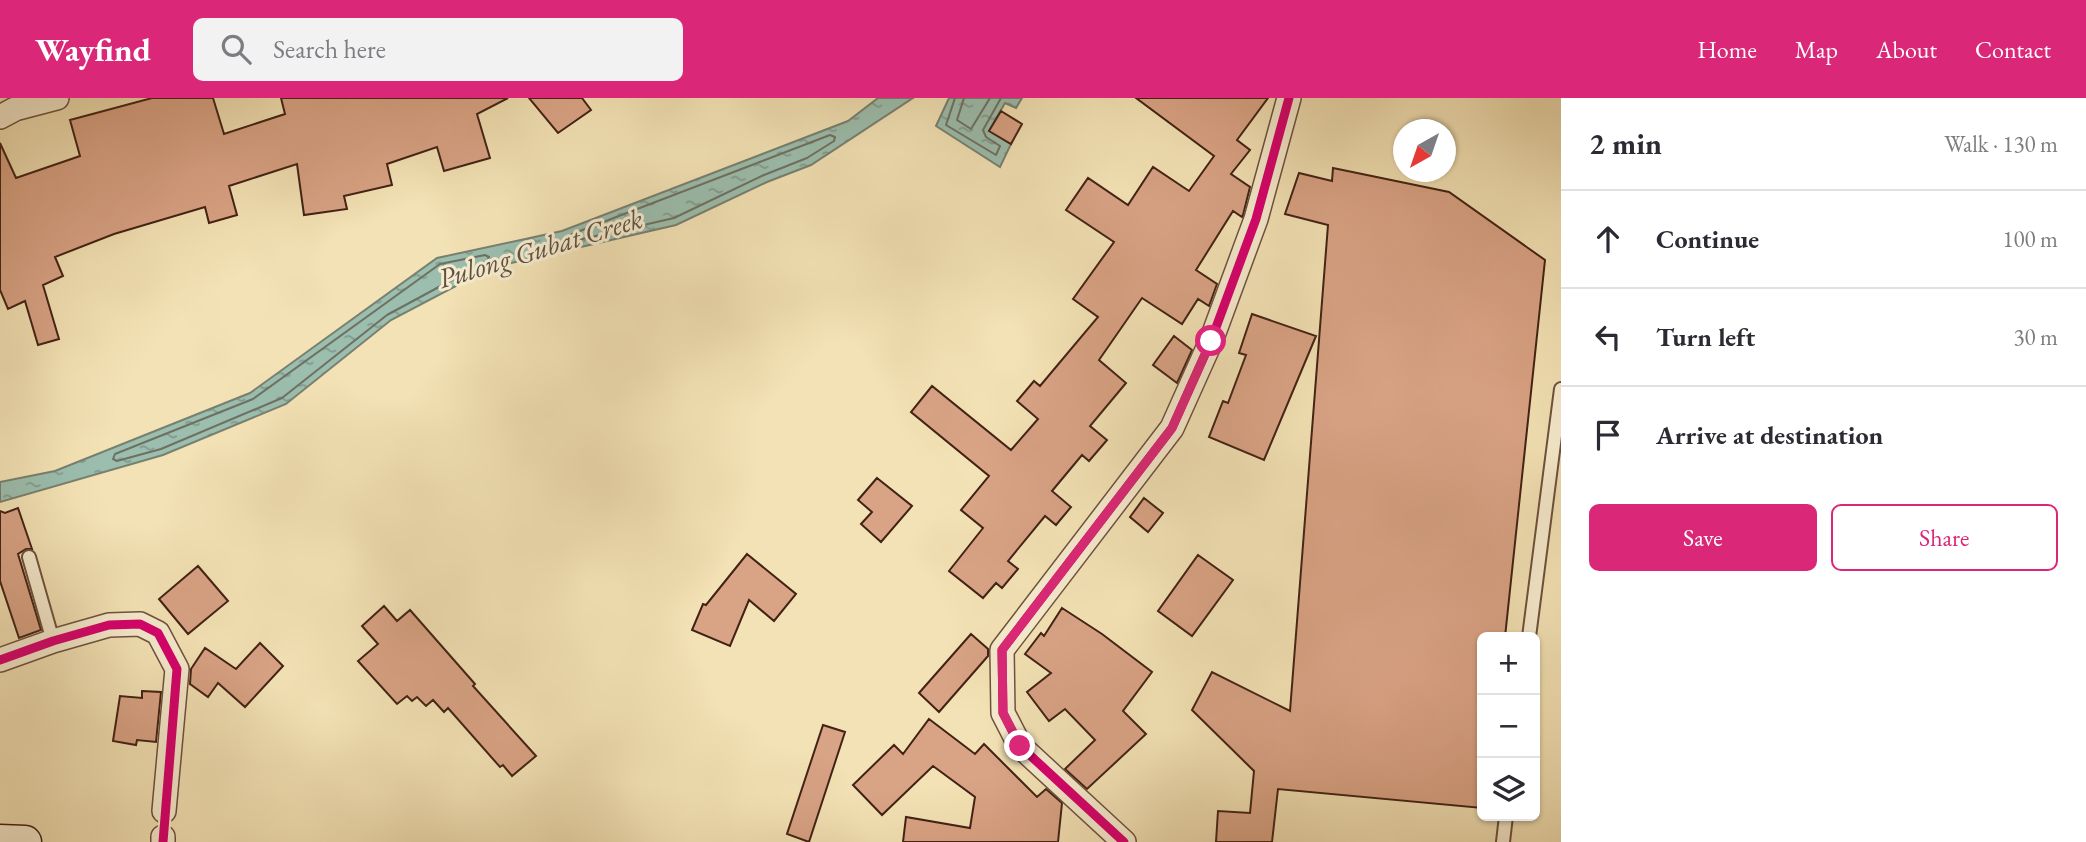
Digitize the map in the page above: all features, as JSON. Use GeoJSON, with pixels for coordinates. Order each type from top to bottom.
{"type":"FeatureCollection","features":[{"type":"Feature","properties":{"kind":"main road"},"geometry":{"type":"LineString","coordinates":[[0,841],[25,842]]}},
{"type":"Feature","properties":{"kind":"street"},"geometry":{"type":"LineString","coordinates":[[0,117],[15,109],[57,98]]}},
{"type":"Feature","properties":{"kind":"street"},"geometry":{"type":"LineString","coordinates":[[1124,842],[1020,746],[1003,713],[1002,650],[1172,428],[1211,341],[1256,219],[1289,98]]}},
{"type":"Feature","properties":{"kind":"street"},"geometry":{"type":"LineString","coordinates":[[0,660],[108,625],[139,624],[158,633],[177,669],[164,811]]}},
{"type":"Feature","properties":{"kind":"lane"},"geometry":{"type":"LineString","coordinates":[[1530,632],[1561,389]]}},
{"type":"Feature","properties":{"kind":"lane"},"geometry":{"type":"LineString","coordinates":[[29,557],[53,641]]}},
{"type":"Feature","properties":{"kind":"lane"},"geometry":{"type":"LineString","coordinates":[[1503,842],[1505,821]]}},
{"type":"Feature","properties":{"kind":"water","name":"Pulong Gubat Creek"},"geometry":{"type":"Polygon","coordinates":[[[878,98],[913,98],[811,165],[767,182],[676,225],[490,268],[391,320],[286,404],[163,455],[0,502],[0,482],[55,471],[250,393],[437,258],[562,231],[848,121],[878,98]]]}},
{"type":"Feature","properties":{"kind":"water"},"geometry":{"type":"Polygon","coordinates":[[[949,98],[1022,98],[1016,108],[1005,103],[989,131],[1011,144],[1000,167],[936,126],[949,98]]]}},
{"type":"Feature","properties":{"kind":"building"},"geometry":{"type":"Polygon","coordinates":[[[152,98],[213,98],[224,134],[285,114],[281,98],[508,98],[477,114],[490,158],[444,171],[437,147],[387,164],[392,185],[344,196],[347,209],[304,215],[297,164],[229,186],[237,215],[209,223],[205,207],[114,234],[55,257],[63,276],[43,285],[59,339],[38,345],[25,301],[8,309],[0,290],[0,143],[16,178],[80,156],[70,120],[152,98]]]}},
{"type":"Feature","properties":{"kind":"building"},"geometry":{"type":"Polygon","coordinates":[[[529,98],[582,98],[591,110],[558,133],[529,98]]]}},
{"type":"Feature","properties":{"kind":"building"},"geometry":{"type":"Polygon","coordinates":[[[1136,98],[1268,98],[1237,140],[1250,150],[1231,174],[1250,187],[1243,215],[1242,217],[1233,211],[1196,270],[1217,284],[1209,306],[1198,299],[1182,324],[1142,298],[1099,360],[1126,383],[1090,426],[1107,440],[1089,461],[1082,455],[1052,491],[1071,507],[1056,525],[1045,516],[1008,561],[1018,569],[1002,588],[996,583],[983,598],[949,571],[983,528],[961,510],[989,476],[911,412],[932,386],[1011,450],[1038,419],[1017,401],[1034,381],[1040,386],[1098,317],[1073,299],[1114,242],[1066,210],[1088,178],[1128,205],[1153,167],[1189,191],[1214,156],[1136,98]]]}},
{"type":"Feature","properties":{"kind":"building"},"geometry":{"type":"Polygon","coordinates":[[[1001,111],[1022,124],[1011,144],[989,131],[1001,111]]]}},
{"type":"Feature","properties":{"kind":"building"},"geometry":{"type":"Polygon","coordinates":[[[1333,168],[1449,192],[1545,260],[1506,632],[1477,632],[1477,808],[1278,789],[1272,842],[1216,842],[1218,811],[1250,813],[1254,771],[1192,710],[1212,672],[1290,711],[1328,225],[1285,214],[1299,173],[1332,181],[1333,168]]]}},
{"type":"Feature","properties":{"kind":"building"},"geometry":{"type":"Polygon","coordinates":[[[1252,314],[1316,336],[1264,460],[1209,437],[1223,401],[1228,403],[1246,355],[1239,353],[1252,314]]]}},
{"type":"Feature","properties":{"kind":"building"},"geometry":{"type":"Polygon","coordinates":[[[1174,336],[1192,350],[1177,383],[1153,365],[1174,336]]]}},
{"type":"Feature","properties":{"kind":"building"},"geometry":{"type":"Polygon","coordinates":[[[877,478],[912,506],[881,542],[861,524],[872,512],[858,500],[877,478]]]}},
{"type":"Feature","properties":{"kind":"building"},"geometry":{"type":"Polygon","coordinates":[[[1144,498],[1163,513],[1148,532],[1130,517],[1144,498]]]}},
{"type":"Feature","properties":{"kind":"building"},"geometry":{"type":"Polygon","coordinates":[[[18,508],[32,549],[18,554],[41,630],[19,638],[0,581],[0,511],[5,513],[18,508]]]}},
{"type":"Feature","properties":{"kind":"building"},"geometry":{"type":"Polygon","coordinates":[[[747,554],[796,594],[774,621],[749,600],[730,646],[692,630],[703,604],[706,605],[747,554]]]}},
{"type":"Feature","properties":{"kind":"building"},"geometry":{"type":"Polygon","coordinates":[[[1198,555],[1233,580],[1192,636],[1158,611],[1198,555]]]}},
{"type":"Feature","properties":{"kind":"building"},"geometry":{"type":"Polygon","coordinates":[[[198,566],[228,601],[188,634],[159,599],[198,566]]]}},
{"type":"Feature","properties":{"kind":"building"},"geometry":{"type":"Polygon","coordinates":[[[384,606],[397,621],[410,610],[536,756],[512,776],[503,765],[500,767],[448,708],[444,712],[433,700],[426,706],[417,697],[412,701],[407,696],[397,704],[358,661],[378,644],[362,626],[384,606]]]}},
{"type":"Feature","properties":{"kind":"building"},"geometry":{"type":"Polygon","coordinates":[[[1062,608],[1152,672],[1123,711],[1146,734],[1087,789],[1065,769],[1095,740],[1065,709],[1049,721],[1027,692],[1051,673],[1025,654],[1041,633],[1044,636],[1062,608]]]}},
{"type":"Feature","properties":{"kind":"building"},"geometry":{"type":"Polygon","coordinates":[[[971,634],[988,649],[988,656],[939,712],[919,693],[971,634]]]}},
{"type":"Feature","properties":{"kind":"building"},"geometry":{"type":"Polygon","coordinates":[[[260,643],[283,666],[245,707],[218,683],[208,697],[190,684],[191,669],[205,648],[236,669],[260,643]]]}},
{"type":"Feature","properties":{"kind":"building"},"geometry":{"type":"Polygon","coordinates":[[[142,691],[161,692],[156,742],[137,740],[136,745],[113,741],[120,696],[142,698],[142,691]]]}},
{"type":"Feature","properties":{"kind":"building"},"geometry":{"type":"Polygon","coordinates":[[[929,719],[975,754],[984,744],[1037,797],[1046,789],[1062,803],[1058,842],[903,842],[906,817],[970,828],[975,797],[933,766],[882,815],[853,785],[894,745],[903,754],[929,719]]]}},
{"type":"Feature","properties":{"kind":"building"},"geometry":{"type":"Polygon","coordinates":[[[823,725],[845,732],[809,842],[787,834],[823,725]]]}},
{"type":"Feature","properties":{"kind":"cycle path"},"geometry":{"type":"LineString","coordinates":[[1124,842],[1020,746],[1003,713],[1002,650],[1172,428],[1211,341],[1256,219],[1289,98]]}},
{"type":"Feature","properties":{"kind":"cycle path"},"geometry":{"type":"LineString","coordinates":[[0,660],[109,625],[140,624],[158,633],[177,669],[163,842]]}},
{"type":"Feature","properties":{"kind":"route"},"geometry":{"type":"LineString","coordinates":[[1020,746],[1003,713],[1002,650],[1172,428],[1211,341]]}}]}
